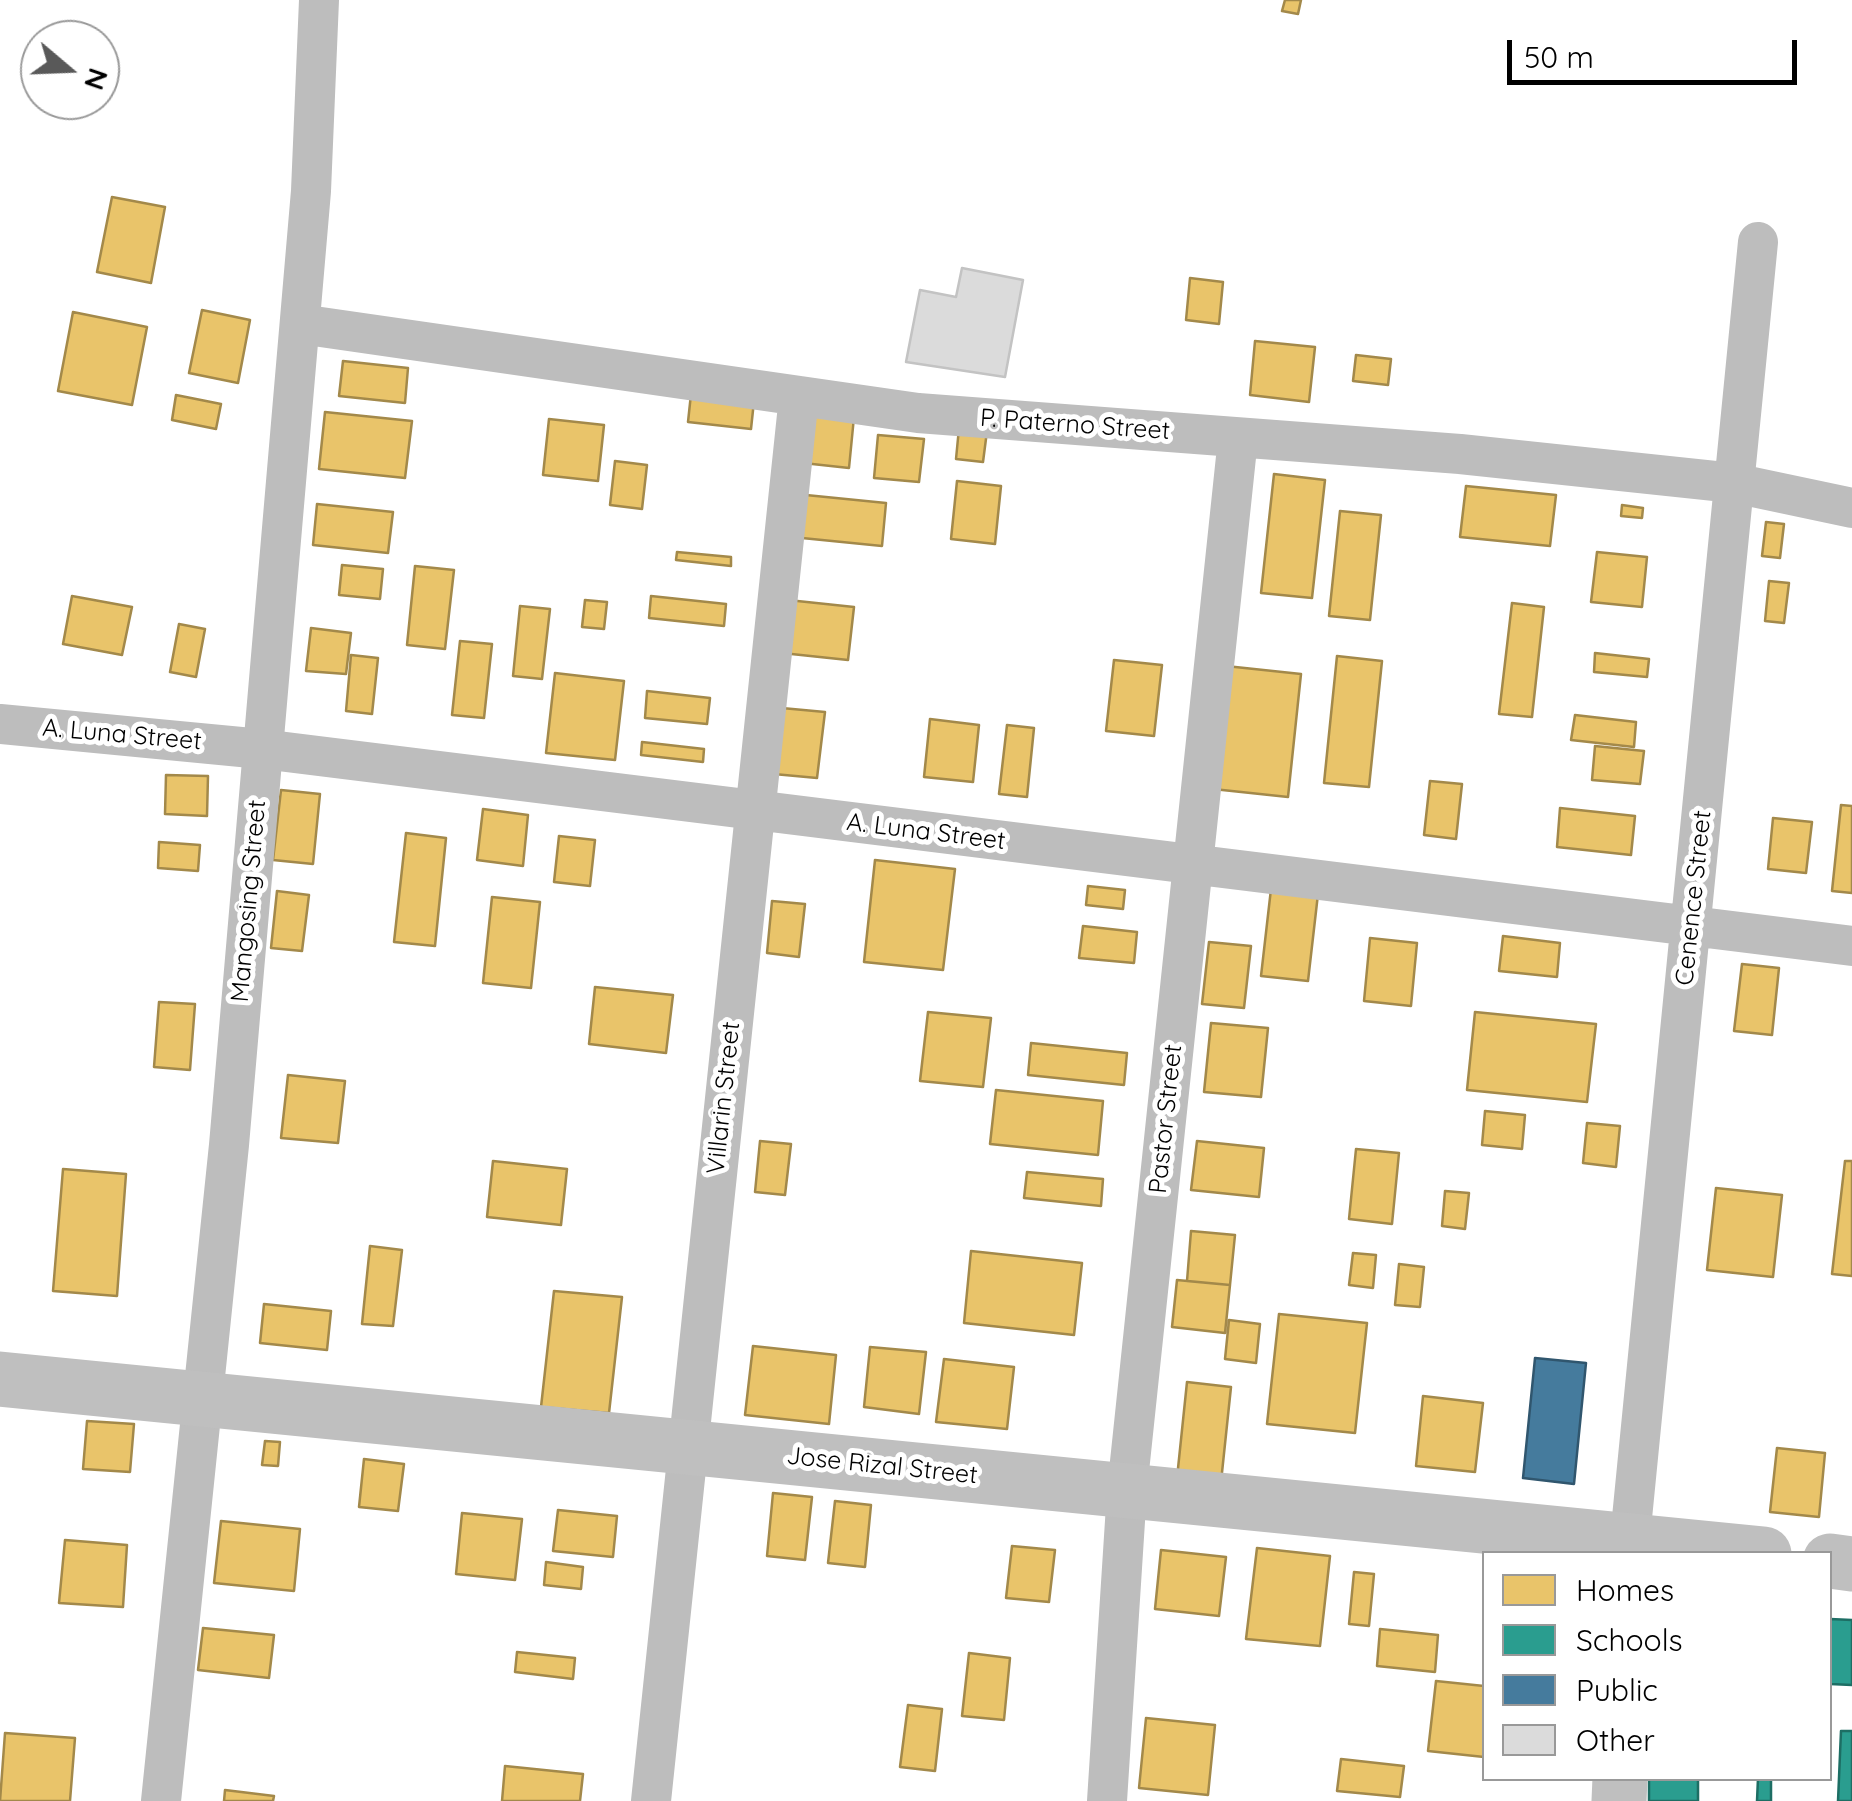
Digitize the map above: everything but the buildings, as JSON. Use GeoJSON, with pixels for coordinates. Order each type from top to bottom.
{"type":"FeatureCollection","features":[{"type":"Feature","properties":{"kind":"street","name":"Mangosing Street"},"geometry":{"type":"LineString","coordinates":[[161,1801],[229,1145],[311,191],[319,0]]}},
{"type":"Feature","properties":{"kind":"street","name":"Cenence Street"},"geometry":{"type":"LineString","coordinates":[[1630,1546],[1758,242]]}},
{"type":"Feature","properties":{"kind":"street","name":"P. Paterno Street"},"geometry":{"type":"LineString","coordinates":[[300,324],[918,414],[1460,454],[1734,482],[1852,508]]}},
{"type":"Feature","properties":{"kind":"street","name":"Villarin Street"},"geometry":{"type":"LineString","coordinates":[[650,1801],[798,396]]}},
{"type":"Feature","properties":{"kind":"street","name":"Pastor Street"},"geometry":{"type":"LineString","coordinates":[[1107,1801],[1127,1490],[1238,438]]}},
{"type":"Feature","properties":{"kind":"street","name":"A. Luna Street"},"geometry":{"type":"LineString","coordinates":[[0,724],[262,749],[1852,946]]}},
{"type":"Feature","properties":{"kind":"street","name":"Jose Rizal Street"},"geometry":{"type":"LineString","coordinates":[[0,1378],[1127,1490],[1630,1546],[1714,1551]]}}]}
